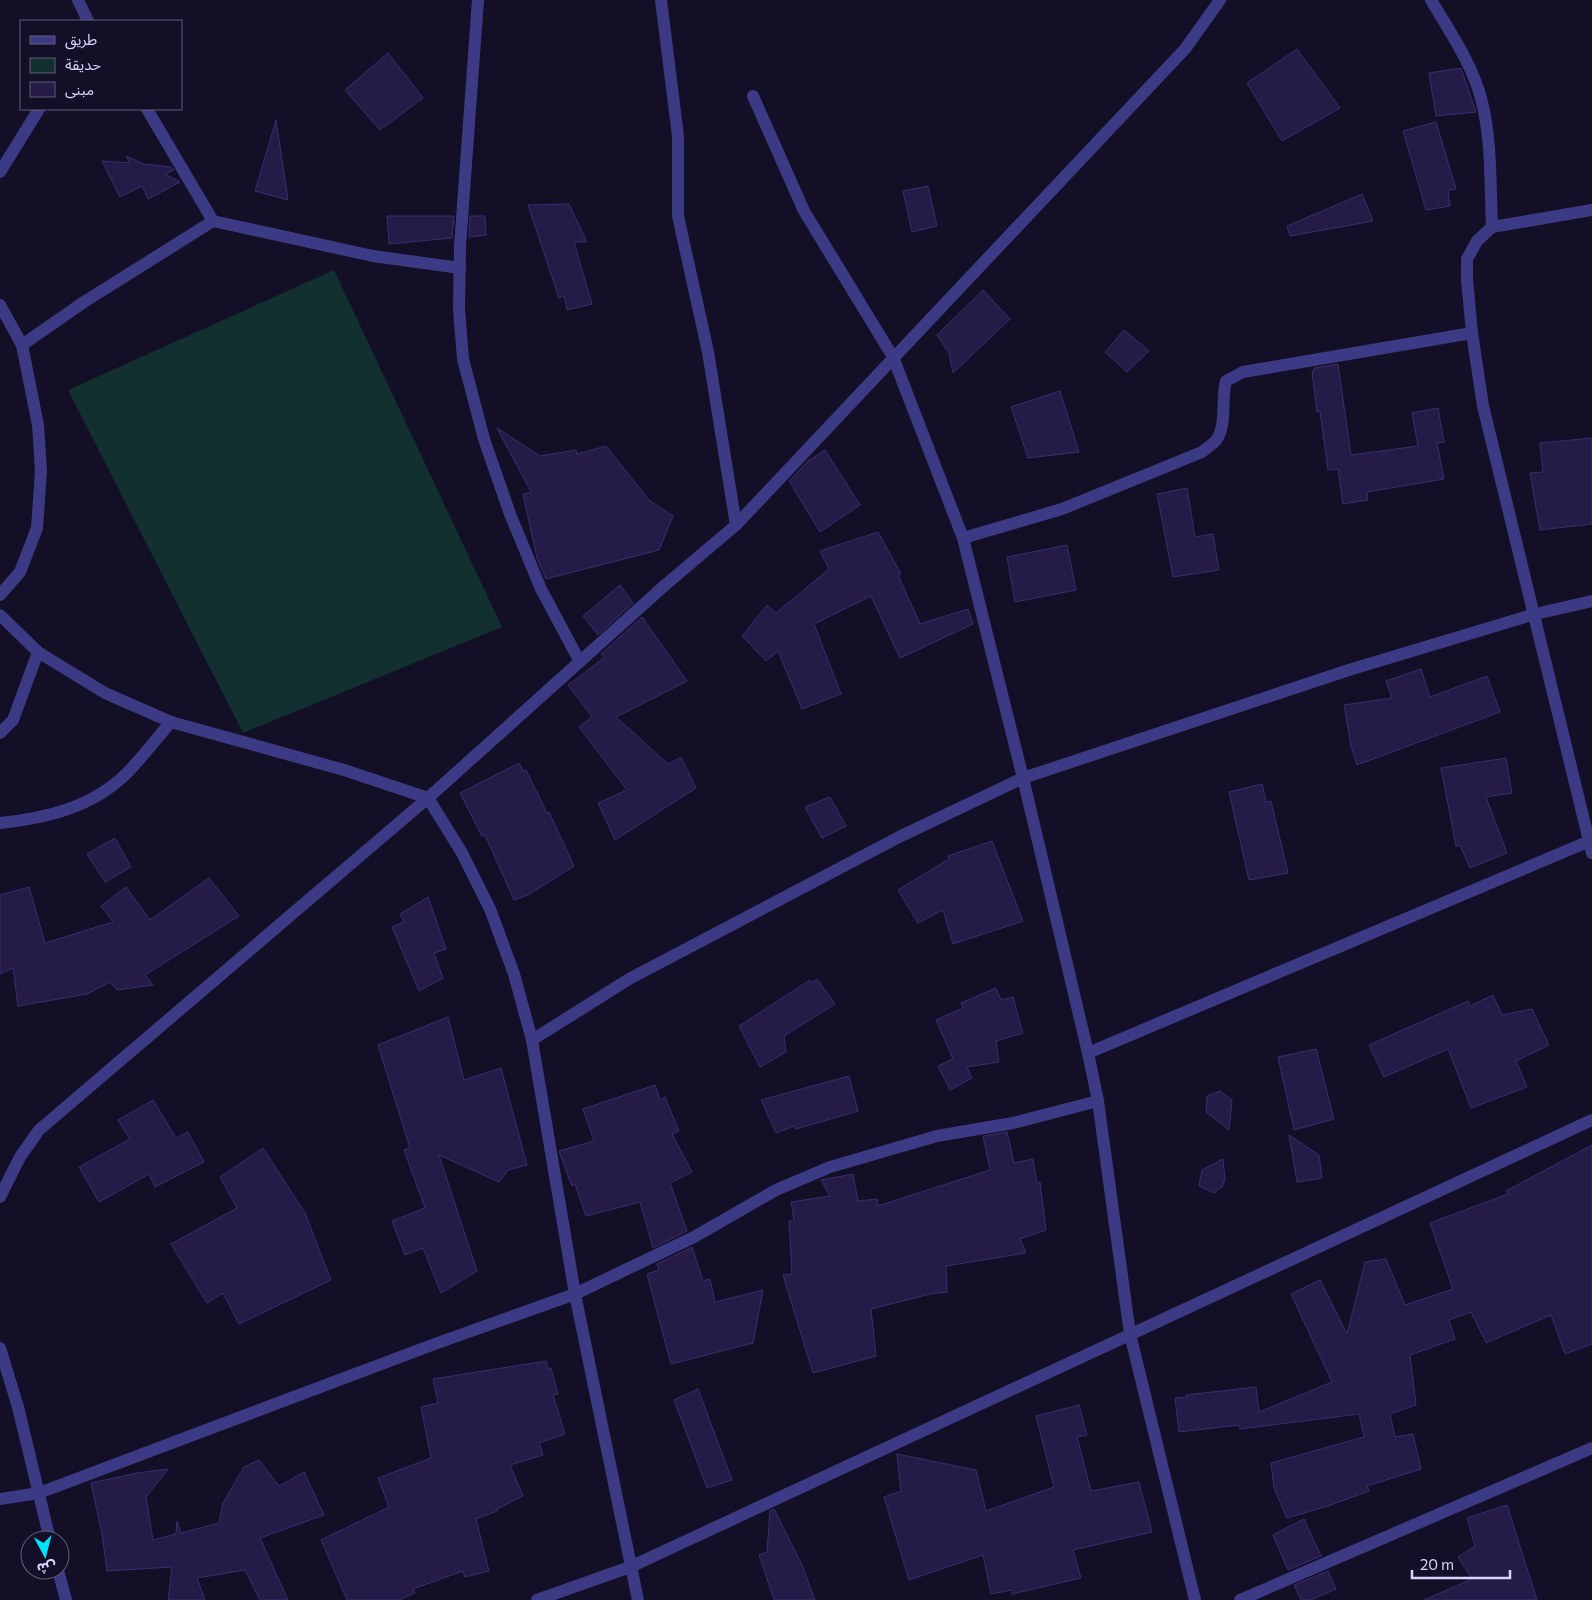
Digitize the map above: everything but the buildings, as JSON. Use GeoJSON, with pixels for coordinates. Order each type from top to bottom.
{"type":"FeatureCollection","features":[{"type":"Feature","properties":{"kind":"street"},"geometry":{"type":"LineString","coordinates":[[78,0],[88,20]]}},
{"type":"Feature","properties":{"kind":"street"},"geometry":{"type":"LineString","coordinates":[[478,0],[460,268],[459,309],[463,359],[484,439],[510,514],[541,590],[580,662]]}},
{"type":"Feature","properties":{"kind":"street"},"geometry":{"type":"LineString","coordinates":[[661,0],[678,136],[678,216],[713,380],[736,525]]}},
{"type":"Feature","properties":{"kind":"street"},"geometry":{"type":"LineString","coordinates":[[0,1197],[20,1157],[39,1130],[428,798],[736,525],[892,357],[1185,49],[1220,0]]}},
{"type":"Feature","properties":{"kind":"street"},"geometry":{"type":"LineString","coordinates":[[1431,0],[1468,62],[1482,101],[1488,137],[1492,228]]}},
{"type":"Feature","properties":{"kind":"street"},"geometry":{"type":"LineString","coordinates":[[753,96],[804,211],[892,357],[963,538],[1023,778],[1088,1053],[1098,1101],[1130,1334],[1195,1600]]}},
{"type":"Feature","properties":{"kind":"street"},"geometry":{"type":"LineString","coordinates":[[0,172],[38,110]]}},
{"type":"Feature","properties":{"kind":"street"},"geometry":{"type":"LineString","coordinates":[[148,110],[214,221]]}},
{"type":"Feature","properties":{"kind":"street"},"geometry":{"type":"LineString","coordinates":[[1088,1053],[1591,845],[1483,406],[1472,333],[1467,259],[1477,241],[1492,228],[1592,210]]}},
{"type":"Feature","properties":{"kind":"street"},"geometry":{"type":"LineString","coordinates":[[22,345],[84,302],[214,221],[373,256],[460,268]]}},
{"type":"Feature","properties":{"kind":"street"},"geometry":{"type":"LineString","coordinates":[[0,305],[22,345],[38,434],[41,471],[37,528],[20,572],[0,595]]}},
{"type":"Feature","properties":{"kind":"street"},"geometry":{"type":"LineString","coordinates":[[963,538],[1062,509],[1202,452],[1217,439],[1223,418],[1222,396],[1226,381],[1243,372],[1472,333]]}},
{"type":"Feature","properties":{"kind":"street"},"geometry":{"type":"LineString","coordinates":[[532,1040],[629,979],[901,836],[1023,778],[1352,670],[1535,614],[1592,601]]}},
{"type":"Feature","properties":{"kind":"street"},"geometry":{"type":"LineString","coordinates":[[0,616],[38,652],[105,693],[171,722],[344,770],[428,798],[462,853],[490,909],[514,974],[532,1040],[575,1294],[638,1600]]}},
{"type":"Feature","properties":{"kind":"street"},"geometry":{"type":"LineString","coordinates":[[0,733],[13,720],[38,652]]}},
{"type":"Feature","properties":{"kind":"street"},"geometry":{"type":"LineString","coordinates":[[0,823],[39,819],[65,812],[88,801],[126,774],[171,722]]}},
{"type":"Feature","properties":{"kind":"street"},"geometry":{"type":"LineString","coordinates":[[0,1499],[38,1493],[432,1345],[575,1294],[694,1237],[776,1190],[830,1167],[937,1136],[1013,1123],[1098,1101]]}},
{"type":"Feature","properties":{"kind":"street"},"geometry":{"type":"LineString","coordinates":[[537,1600],[630,1567],[1592,1120]]}},
{"type":"Feature","properties":{"kind":"street"},"geometry":{"type":"LineString","coordinates":[[0,1348],[18,1407],[47,1530]]}},
{"type":"Feature","properties":{"kind":"street"},"geometry":{"type":"LineString","coordinates":[[1240,1600],[1592,1448]]}},
{"type":"Feature","properties":{"kind":"street"},"geometry":{"type":"LineString","coordinates":[[61,1580],[66,1600]]}},
{"type":"Feature","properties":{"kind":"green space"},"geometry":{"type":"Polygon","coordinates":[[[334,270],[502,627],[243,733],[68,390],[334,270]]]}}]}
